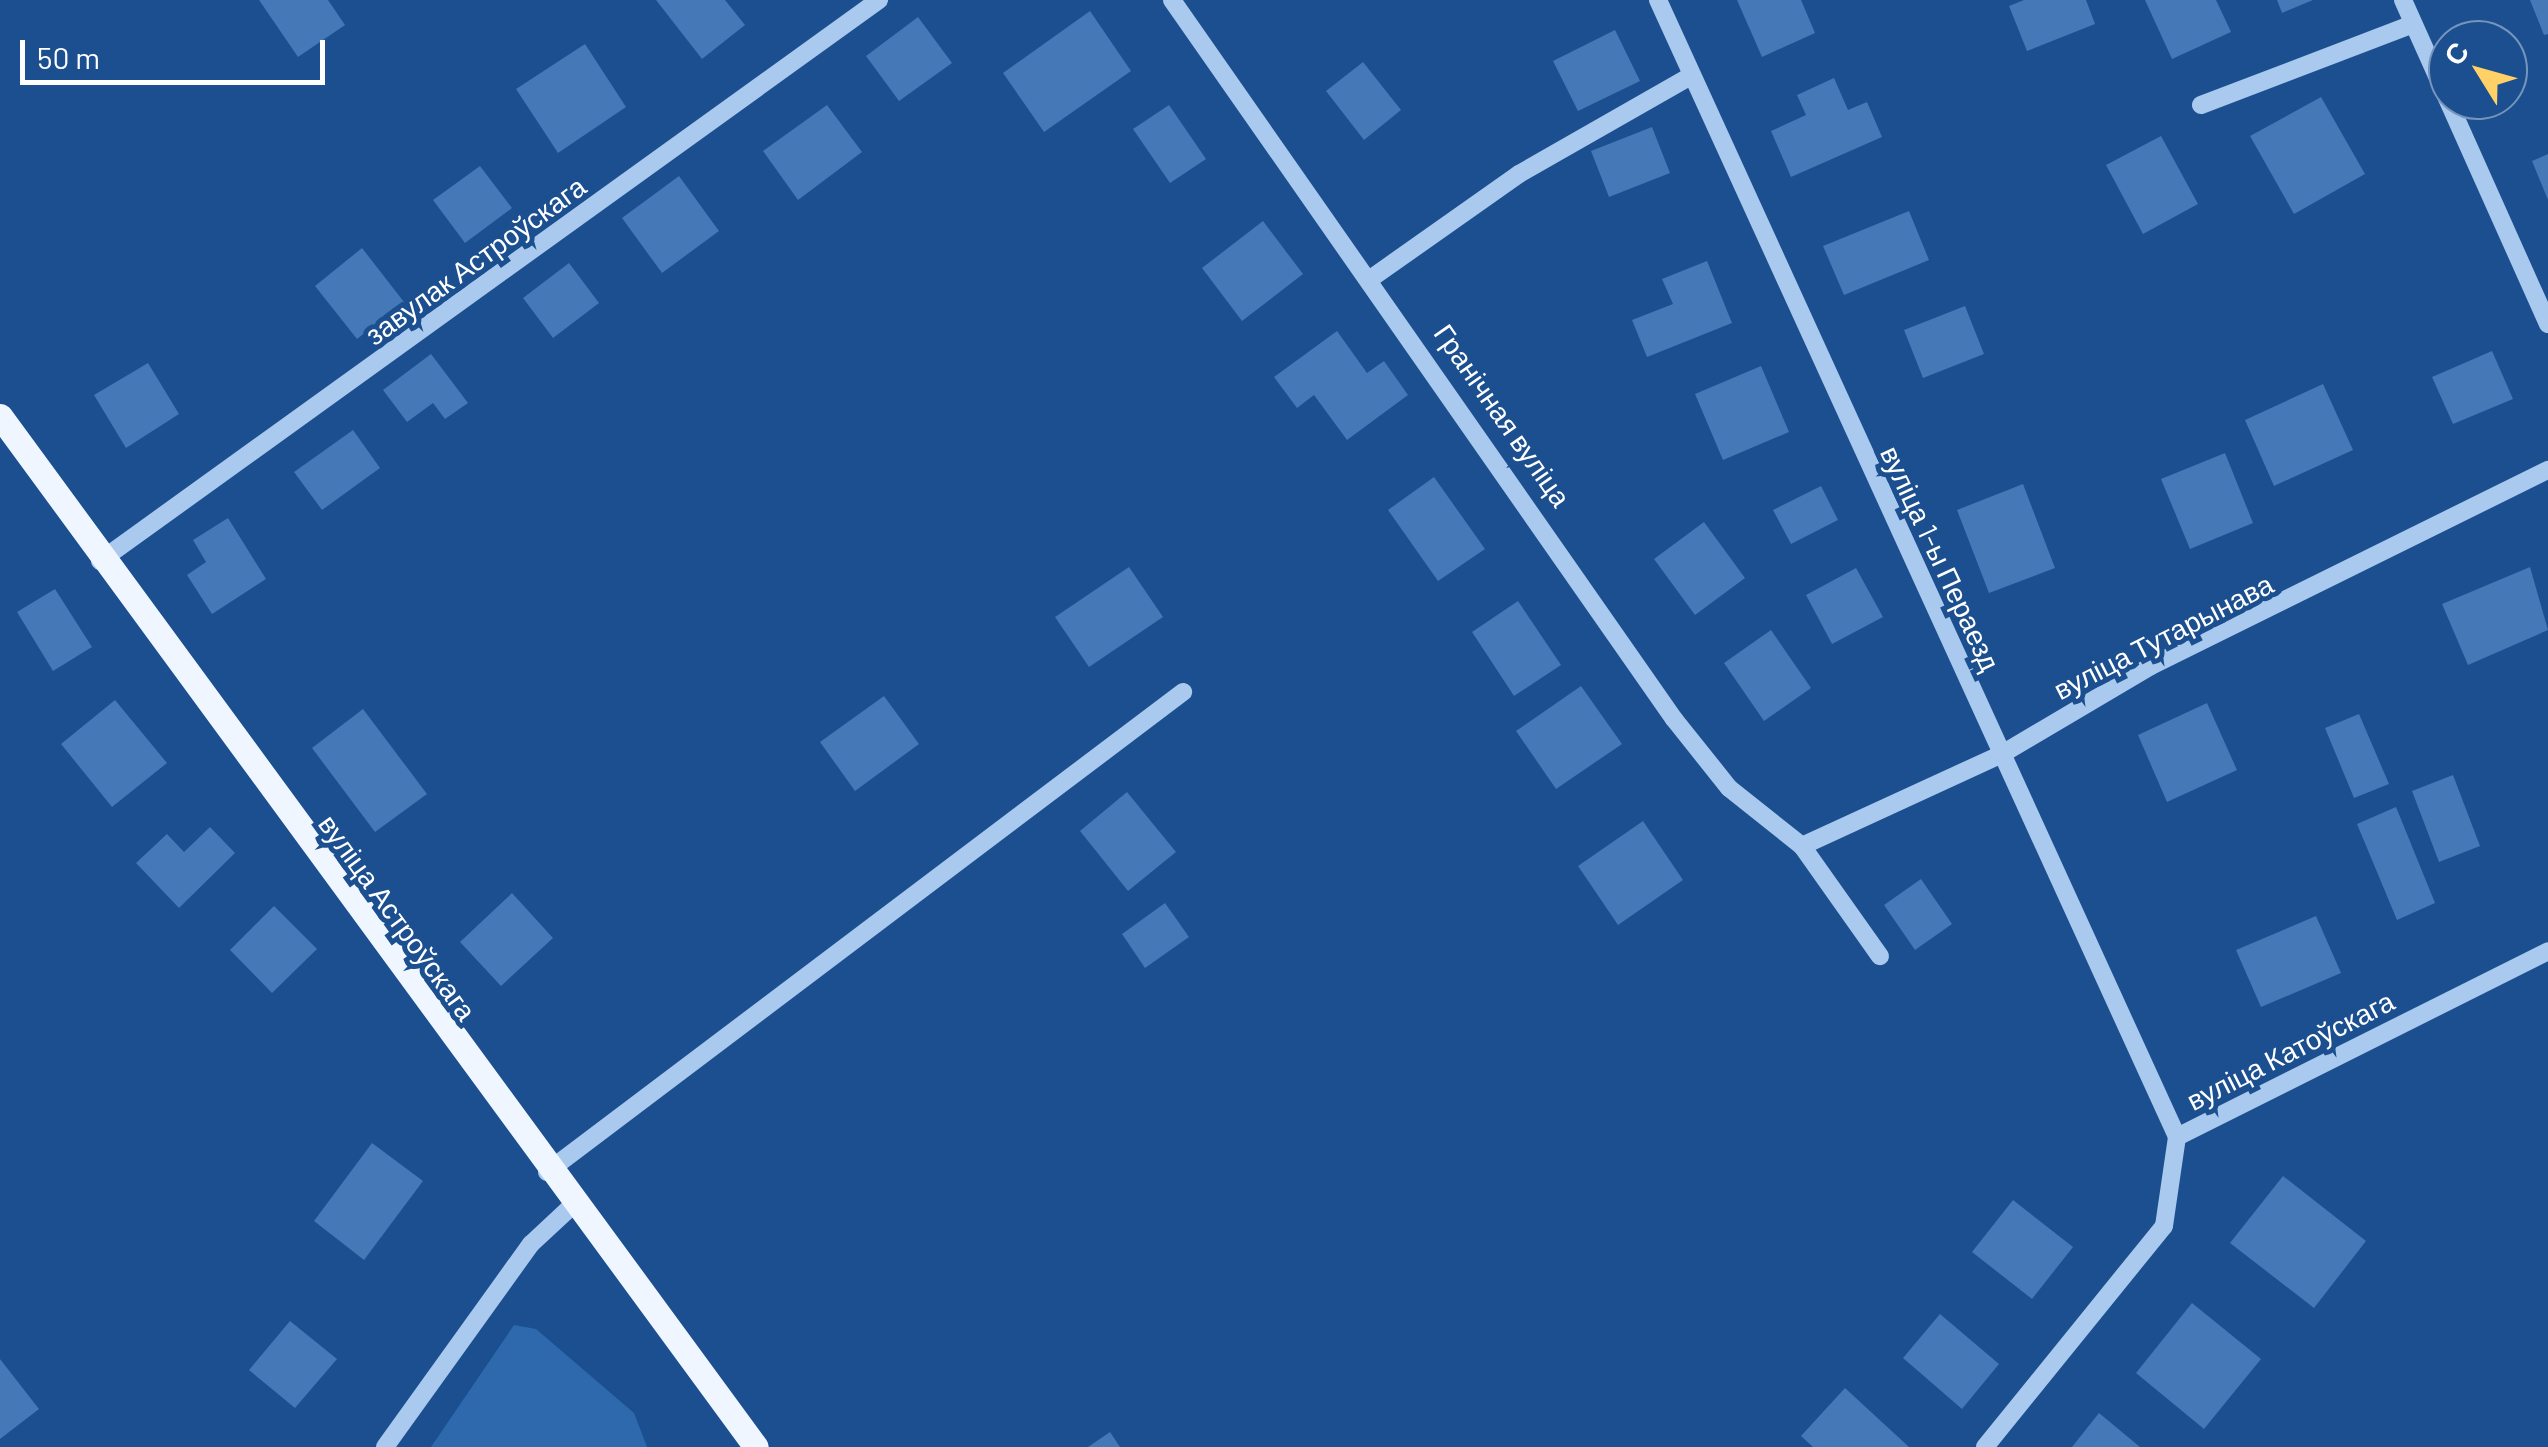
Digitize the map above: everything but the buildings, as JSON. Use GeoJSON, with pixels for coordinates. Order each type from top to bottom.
{"type":"FeatureCollection","features":[{"type":"Feature","properties":{"kind":"main road","name":"вуліца Астроўскага"},"geometry":{"type":"LineString","coordinates":[[0,416],[100,561],[744,1442]]}},
{"type":"Feature","properties":{"kind":"street","name":"завулак Астроўскага"},"geometry":{"type":"LineString","coordinates":[[100,561],[879,0]]}},
{"type":"Feature","properties":{"kind":"street","name":"Гранічная вуліца"},"geometry":{"type":"LineString","coordinates":[[1172,0],[1374,277],[1674,719],[1729,788],[1802,846],[1880,956]]}},
{"type":"Feature","properties":{"kind":"street","name":"вуліца 1-ы Пераезд"},"geometry":{"type":"LineString","coordinates":[[1658,0],[2177,1137]]}},
{"type":"Feature","properties":{"kind":"street"},"geometry":{"type":"LineString","coordinates":[[2403,0],[2548,324]]}},
{"type":"Feature","properties":{"kind":"street"},"geometry":{"type":"LineString","coordinates":[[2200,106],[2411,25]]}},
{"type":"Feature","properties":{"kind":"street"},"geometry":{"type":"LineString","coordinates":[[1374,277],[1518,174],[1691,76]]}},
{"type":"Feature","properties":{"kind":"street","name":"вуліца Тутарынава"},"geometry":{"type":"LineString","coordinates":[[1802,846],[2002,754],[2151,666],[2548,470]]}},
{"type":"Feature","properties":{"kind":"street"},"geometry":{"type":"LineString","coordinates":[[548,1172],[1184,692]]}},
{"type":"Feature","properties":{"kind":"street","name":"вуліца Катоўскага"},"geometry":{"type":"LineString","coordinates":[[1986,1447],[2164,1226],[2177,1137],[2548,951]]}},
{"type":"Feature","properties":{"kind":"street"},"geometry":{"type":"LineString","coordinates":[[386,1447],[531,1244],[573,1205]]}},
{"type":"Feature","properties":{"kind":"shaded area"},"geometry":{"type":"Polygon","coordinates":[[[514,1325],[536,1329],[634,1413],[647,1447],[431,1447],[514,1325]]]}}]}
